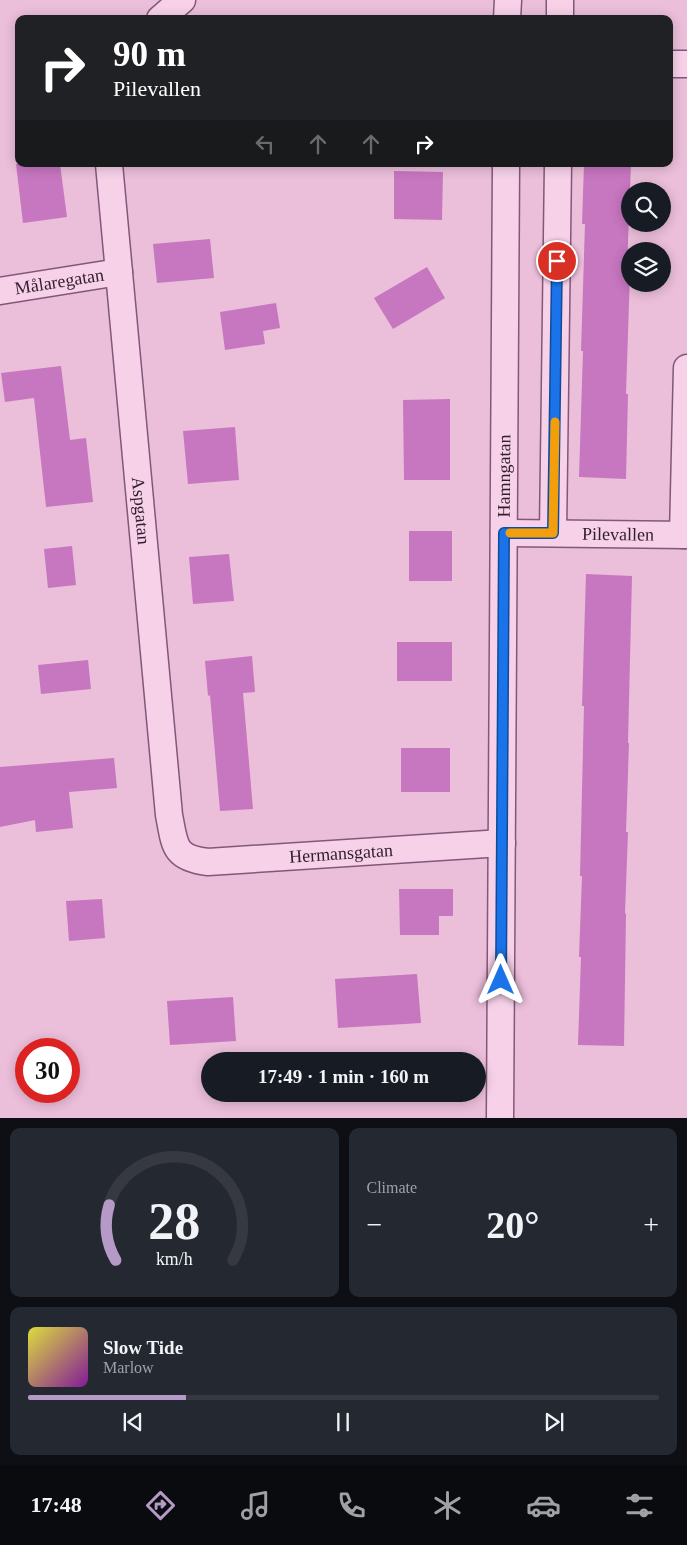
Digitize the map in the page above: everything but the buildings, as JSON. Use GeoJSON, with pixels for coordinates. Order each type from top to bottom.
{"type":"FeatureCollection","features":[{"type":"Feature","properties":{"kind":"street"},"geometry":{"type":"LineString","coordinates":[[165,15],[182,0]]}},
{"type":"Feature","properties":{"kind":"street"},"geometry":{"type":"LineString","coordinates":[[508,0],[508,15]]}},
{"type":"Feature","properties":{"kind":"street"},"geometry":{"type":"LineString","coordinates":[[560,0],[560,15]]}},
{"type":"Feature","properties":{"kind":"street"},"geometry":{"type":"LineString","coordinates":[[673,64],[687,64]]}},
{"type":"Feature","properties":{"kind":"street","name":"Aspgatan"},"geometry":{"type":"LineString","coordinates":[[109,167],[170,815],[175,842],[181,855]]}},
{"type":"Feature","properties":{"kind":"street","name":"Hamngatan"},"geometry":{"type":"LineString","coordinates":[[500,1118],[506,167]]}},
{"type":"Feature","properties":{"kind":"street"},"geometry":{"type":"LineString","coordinates":[[553,533],[558,167]]}},
{"type":"Feature","properties":{"kind":"street","name":"Målaregatan"},"geometry":{"type":"LineString","coordinates":[[0,291],[119,272]]}},
{"type":"Feature","properties":{"kind":"street","name":"Pilevallen"},"geometry":{"type":"LineString","coordinates":[[504,533],[685,535],[687,368]]}},
{"type":"Feature","properties":{"kind":"street","name":"Hermansgatan"},"geometry":{"type":"LineString","coordinates":[[181,855],[194,861],[208,862],[502,843]]}},
{"type":"Feature","properties":{"kind":"slow traffic"},"geometry":{"type":"LineString","coordinates":[[510,533],[553,533],[555,422]]}},
{"type":"Feature","properties":{"kind":"route"},"geometry":{"type":"LineString","coordinates":[[501,980],[504,533],[553,533],[557,261]]}}]}
